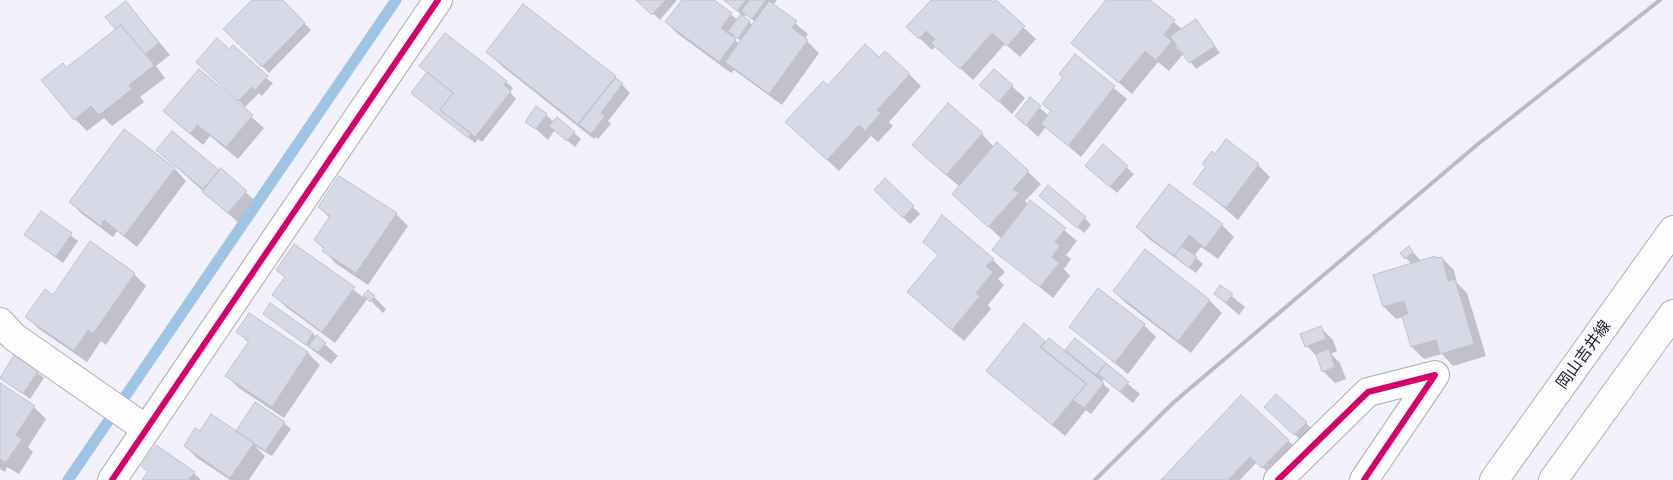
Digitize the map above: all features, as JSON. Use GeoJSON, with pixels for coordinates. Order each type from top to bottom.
{"type":"FeatureCollection","features":[{"type":"Feature","properties":{"kind":"street"},"geometry":{"type":"LineString","coordinates":[[112,480],[438,0]]}},
{"type":"Feature","properties":{"kind":"street","name":"岡山吉井線"},"geometry":{"type":"LineString","coordinates":[[1494,480],[1673,230]]}},
{"type":"Feature","properties":{"kind":"street"},"geometry":{"type":"LineString","coordinates":[[1553,480],[1673,314]]}},
{"type":"Feature","properties":{"kind":"street"},"geometry":{"type":"LineString","coordinates":[[0,322],[14,337],[146,429]]}},
{"type":"Feature","properties":{"kind":"street"},"geometry":{"type":"LineString","coordinates":[[1278,480],[1368,392],[1435,375],[1364,480]]}},
{"type":"Feature","properties":{"kind":"building"},"geometry":{"type":"Polygon","coordinates":[[[252,0],[283,0],[305,23],[262,67],[223,29],[252,0]]]}},
{"type":"Feature","properties":{"kind":"building"},"geometry":{"type":"Polygon","coordinates":[[[636,0],[665,0],[652,15],[636,0]]]}},
{"type":"Feature","properties":{"kind":"building"},"geometry":{"type":"Polygon","coordinates":[[[682,0],[714,0],[732,13],[721,28],[736,39],[719,62],[665,22],[682,0]]]}},
{"type":"Feature","properties":{"kind":"building"},"geometry":{"type":"Polygon","coordinates":[[[724,0],[746,0],[737,11],[724,0]]]}},
{"type":"Feature","properties":{"kind":"building"},"geometry":{"type":"Polygon","coordinates":[[[750,0],[766,0],[752,19],[741,11],[750,0]]]}},
{"type":"Feature","properties":{"kind":"building"},"geometry":{"type":"Polygon","coordinates":[[[931,0],[991,0],[993,2],[996,0],[1025,26],[1007,46],[992,33],[960,69],[931,43],[935,39],[926,31],[919,39],[906,27],[931,0]]]}},
{"type":"Feature","properties":{"kind":"building"},"geometry":{"type":"Polygon","coordinates":[[[1106,0],[1150,0],[1175,20],[1164,35],[1172,41],[1156,60],[1145,51],[1119,83],[1071,43],[1106,0]]]}},
{"type":"Feature","properties":{"kind":"building"},"geometry":{"type":"Polygon","coordinates":[[[126,1],[159,43],[145,54],[121,25],[115,29],[105,17],[126,1]]]}},
{"type":"Feature","properties":{"kind":"building"},"geometry":{"type":"Polygon","coordinates":[[[769,1],[797,21],[792,28],[808,40],[769,94],[725,62],[769,1]]]}},
{"type":"Feature","properties":{"kind":"building"},"geometry":{"type":"Polygon","coordinates":[[[523,4],[616,76],[578,124],[486,52],[523,4]]]}},
{"type":"Feature","properties":{"kind":"building"},"geometry":{"type":"Polygon","coordinates":[[[741,14],[750,21],[738,39],[728,31],[741,14]]]}},
{"type":"Feature","properties":{"kind":"building"},"geometry":{"type":"Polygon","coordinates":[[[1196,19],[1215,46],[1189,63],[1170,36],[1196,19]]]}},
{"type":"Feature","properties":{"kind":"building"},"geometry":{"type":"Polygon","coordinates":[[[121,25],[154,65],[129,85],[132,89],[99,115],[91,106],[74,120],[41,80],[63,63],[66,68],[121,25]]]}},
{"type":"Feature","properties":{"kind":"building"},"geometry":{"type":"Polygon","coordinates":[[[445,33],[507,81],[504,85],[511,91],[475,137],[440,110],[453,93],[419,66],[445,33]]]}},
{"type":"Feature","properties":{"kind":"building"},"geometry":{"type":"Polygon","coordinates":[[[217,38],[229,49],[233,45],[268,76],[255,90],[252,87],[238,101],[196,62],[217,38]]]}},
{"type":"Feature","properties":{"kind":"building"},"geometry":{"type":"Polygon","coordinates":[[[865,44],[879,57],[885,51],[910,74],[877,110],[881,113],[865,131],[859,125],[827,160],[785,122],[823,81],[828,85],[865,44]]]}},
{"type":"Feature","properties":{"kind":"building"},"geometry":{"type":"Polygon","coordinates":[[[1075,54],[1115,86],[1068,146],[1041,124],[1051,111],[1042,104],[1063,77],[1059,74],[1075,54]]]}},
{"type":"Feature","properties":{"kind":"building"},"geometry":{"type":"Polygon","coordinates":[[[199,69],[253,115],[226,147],[197,125],[190,134],[163,111],[199,69]]]}},
{"type":"Feature","properties":{"kind":"building"},"geometry":{"type":"Polygon","coordinates":[[[994,69],[1013,85],[999,102],[979,85],[994,69]]]}},
{"type":"Feature","properties":{"kind":"building"},"geometry":{"type":"Polygon","coordinates":[[[427,72],[453,93],[440,110],[471,133],[468,138],[411,93],[427,72]]]}},
{"type":"Feature","properties":{"kind":"building"},"geometry":{"type":"Polygon","coordinates":[[[615,78],[623,83],[601,113],[605,116],[591,134],[579,124],[615,78]]]}},
{"type":"Feature","properties":{"kind":"building"},"geometry":{"type":"Polygon","coordinates":[[[1030,97],[1041,106],[1026,126],[1015,116],[1030,97]]]}},
{"type":"Feature","properties":{"kind":"building"},"geometry":{"type":"Polygon","coordinates":[[[948,103],[983,133],[946,175],[912,145],[948,103]]]}},
{"type":"Feature","properties":{"kind":"building"},"geometry":{"type":"Polygon","coordinates":[[[536,106],[547,114],[536,129],[525,122],[536,106]]]}},
{"type":"Feature","properties":{"kind":"building"},"geometry":{"type":"Polygon","coordinates":[[[557,117],[575,132],[567,141],[549,126],[557,117]]]}},
{"type":"Feature","properties":{"kind":"building"},"geometry":{"type":"Polygon","coordinates":[[[124,129],[175,168],[124,236],[104,220],[101,226],[69,202],[124,129]]]}},
{"type":"Feature","properties":{"kind":"building"},"geometry":{"type":"Polygon","coordinates":[[[172,131],[219,170],[203,189],[156,150],[172,131]]]}},
{"type":"Feature","properties":{"kind":"building"},"geometry":{"type":"Polygon","coordinates":[[[1226,139],[1259,164],[1226,208],[1193,184],[1206,166],[1202,164],[1212,151],[1215,154],[1226,139]]]}},
{"type":"Feature","properties":{"kind":"building"},"geometry":{"type":"Polygon","coordinates":[[[997,142],[1029,171],[1013,189],[1019,193],[988,227],[952,194],[997,142]]]}},
{"type":"Feature","properties":{"kind":"building"},"geometry":{"type":"Polygon","coordinates":[[[1103,144],[1128,166],[1110,187],[1085,166],[1103,144]]]}},
{"type":"Feature","properties":{"kind":"building"},"geometry":{"type":"Polygon","coordinates":[[[221,168],[247,191],[228,213],[202,192],[221,168]]]}},
{"type":"Feature","properties":{"kind":"building"},"geometry":{"type":"Polygon","coordinates":[[[339,176],[397,213],[356,273],[322,251],[324,248],[314,240],[330,216],[318,207],[339,176]]]}},
{"type":"Feature","properties":{"kind":"building"},"geometry":{"type":"Polygon","coordinates":[[[885,178],[914,206],[903,218],[874,190],[885,178]]]}},
{"type":"Feature","properties":{"kind":"building"},"geometry":{"type":"Polygon","coordinates":[[[1169,184],[1223,224],[1205,248],[1189,235],[1174,256],[1136,227],[1169,184]]]}},
{"type":"Feature","properties":{"kind":"building"},"geometry":{"type":"Polygon","coordinates":[[[1048,185],[1086,217],[1077,228],[1039,196],[1048,185]]]}},
{"type":"Feature","properties":{"kind":"building"},"geometry":{"type":"Polygon","coordinates":[[[1030,200],[1066,228],[1055,242],[1060,246],[1052,257],[1059,263],[1040,287],[992,250],[1030,200]]]}},
{"type":"Feature","properties":{"kind":"building"},"geometry":{"type":"Polygon","coordinates":[[[41,211],[72,233],[56,257],[24,235],[41,211]]]}},
{"type":"Feature","properties":{"kind":"building"},"geometry":{"type":"Polygon","coordinates":[[[942,215],[994,259],[986,266],[993,272],[976,293],[980,296],[952,330],[907,292],[938,255],[923,242],[942,215]]]}},
{"type":"Feature","properties":{"kind":"building"},"geometry":{"type":"Polygon","coordinates":[[[90,241],[135,273],[93,334],[88,330],[74,351],[25,317],[45,289],[53,295],[90,241]]]}},
{"type":"Feature","properties":{"kind":"building"},"geometry":{"type":"Polygon","coordinates":[[[294,244],[355,287],[322,332],[272,295],[285,277],[276,270],[294,244]]]}},
{"type":"Feature","properties":{"kind":"building"},"geometry":{"type":"Polygon","coordinates":[[[1181,246],[1197,257],[1189,268],[1174,256],[1181,246]]]}},
{"type":"Feature","properties":{"kind":"building"},"geometry":{"type":"Polygon","coordinates":[[[1409,246],[1413,252],[1405,259],[1400,253],[1409,246]]]}},
{"type":"Feature","properties":{"kind":"building"},"geometry":{"type":"Polygon","coordinates":[[[1145,249],[1210,300],[1178,341],[1113,291],[1145,249]]]}},
{"type":"Feature","properties":{"kind":"building"},"geometry":{"type":"Polygon","coordinates":[[[1435,256],[1436,258],[1442,257],[1448,281],[1455,279],[1474,344],[1440,354],[1436,340],[1411,347],[1402,316],[1408,314],[1404,301],[1383,307],[1373,275],[1435,256]]]}},
{"type":"Feature","properties":{"kind":"building"},"geometry":{"type":"Polygon","coordinates":[[[1220,285],[1233,294],[1226,303],[1214,294],[1220,285]]]}},
{"type":"Feature","properties":{"kind":"building"},"geometry":{"type":"Polygon","coordinates":[[[1098,288],[1145,324],[1115,363],[1069,327],[1098,288]]]}},
{"type":"Feature","properties":{"kind":"building"},"geometry":{"type":"Polygon","coordinates":[[[368,290],[375,296],[370,302],[363,295],[368,290]]]}},
{"type":"Feature","properties":{"kind":"building"},"geometry":{"type":"Polygon","coordinates":[[[270,303],[313,333],[306,345],[263,314],[270,303]]]}},
{"type":"Feature","properties":{"kind":"building"},"geometry":{"type":"Polygon","coordinates":[[[249,313],[308,352],[272,407],[225,376],[249,341],[236,332],[249,313]]]}},
{"type":"Feature","properties":{"kind":"building"},"geometry":{"type":"Polygon","coordinates":[[[1024,323],[1045,341],[1040,347],[1086,384],[1052,425],[986,371],[1024,323]]]}},
{"type":"Feature","properties":{"kind":"building"},"geometry":{"type":"Polygon","coordinates":[[[1321,326],[1326,339],[1305,347],[1300,334],[1321,326]]]}},
{"type":"Feature","properties":{"kind":"building"},"geometry":{"type":"Polygon","coordinates":[[[317,335],[326,343],[318,352],[308,346],[317,335]]]}},
{"type":"Feature","properties":{"kind":"building"},"geometry":{"type":"Polygon","coordinates":[[[1049,338],[1104,383],[1084,408],[1073,400],[1087,384],[1041,347],[1049,338]]]}},
{"type":"Feature","properties":{"kind":"building"},"geometry":{"type":"Polygon","coordinates":[[[1075,338],[1106,363],[1096,375],[1065,350],[1075,338]]]}},
{"type":"Feature","properties":{"kind":"building"},"geometry":{"type":"Polygon","coordinates":[[[1329,349],[1335,367],[1322,372],[1316,354],[1329,349]]]}},
{"type":"Feature","properties":{"kind":"building"},"geometry":{"type":"Polygon","coordinates":[[[14,355],[38,371],[23,394],[0,378],[14,355]]]}},
{"type":"Feature","properties":{"kind":"building"},"geometry":{"type":"Polygon","coordinates":[[[1106,363],[1129,382],[1120,392],[1098,374],[1106,363]]]}},
{"type":"Feature","properties":{"kind":"building"},"geometry":{"type":"Polygon","coordinates":[[[0,383],[35,406],[16,435],[22,439],[6,462],[0,459],[0,383]]]}},
{"type":"Feature","properties":{"kind":"building"},"geometry":{"type":"Polygon","coordinates":[[[1276,394],[1307,422],[1294,435],[1264,407],[1276,394]]]}},
{"type":"Feature","properties":{"kind":"building"},"geometry":{"type":"Polygon","coordinates":[[[1241,395],[1289,440],[1262,468],[1250,457],[1228,480],[1161,480],[1241,395]]]}},
{"type":"Feature","properties":{"kind":"building"},"geometry":{"type":"Polygon","coordinates":[[[255,402],[285,422],[265,451],[236,431],[255,402]]]}},
{"type":"Feature","properties":{"kind":"building"},"geometry":{"type":"Polygon","coordinates":[[[211,414],[254,443],[230,478],[184,446],[195,428],[200,431],[211,414]]]}},
{"type":"Feature","properties":{"kind":"building"},"geometry":{"type":"Polygon","coordinates":[[[156,445],[195,472],[189,479],[191,480],[142,480],[148,471],[141,466],[156,445]]]}},
{"type":"Feature","properties":{"kind":"waterway"},"geometry":{"type":"LineString","coordinates":[[68,480],[396,0]]}},
{"type":"Feature","properties":{"kind":"railway"},"geometry":{"type":"LineString","coordinates":[[1095,480],[1174,402],[1478,144],[1660,0]]}},
{"type":"Feature","properties":{"kind":"cycle path"},"geometry":{"type":"LineString","coordinates":[[112,480],[438,0]]}},
{"type":"Feature","properties":{"kind":"cycle path"},"geometry":{"type":"LineString","coordinates":[[1278,480],[1368,392],[1435,375],[1364,480]]}}]}
